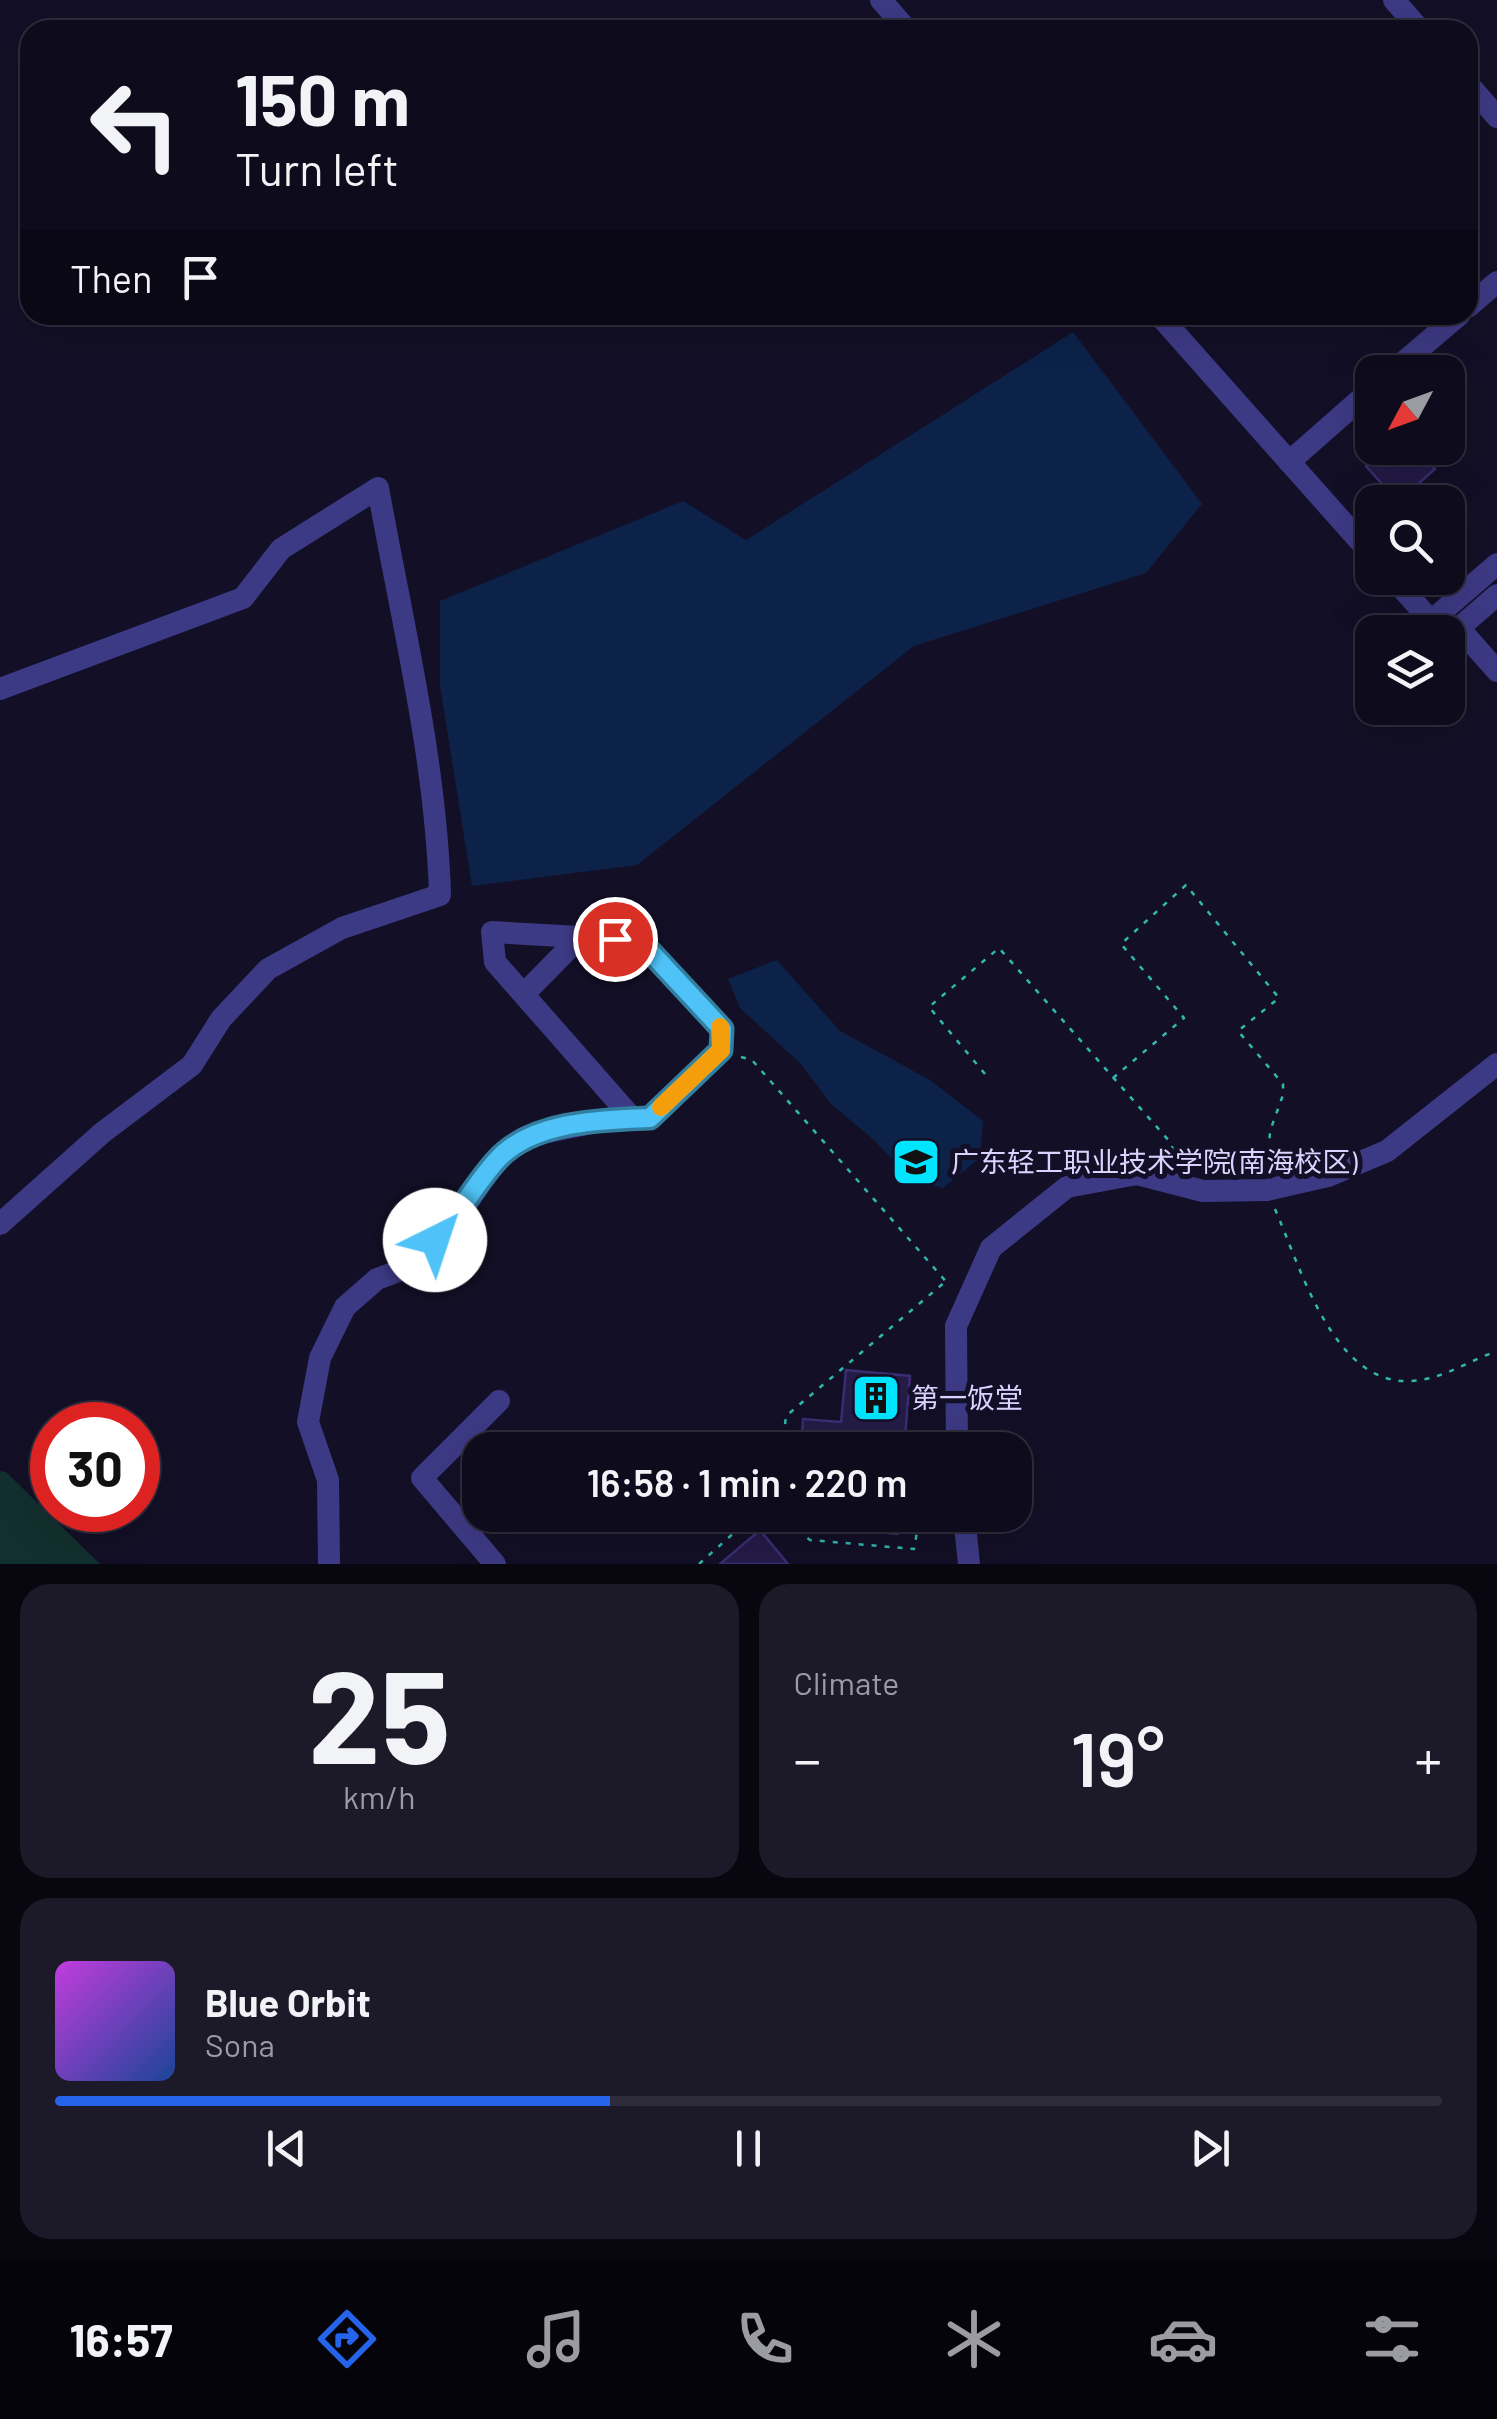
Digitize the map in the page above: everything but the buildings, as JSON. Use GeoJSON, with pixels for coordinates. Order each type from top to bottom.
{"type":"FeatureCollection","features":[{"type":"Feature","properties":{"kind":"street"},"geometry":{"type":"LineString","coordinates":[[881,0],[898,20]]}},
{"type":"Feature","properties":{"kind":"street"},"geometry":{"type":"LineString","coordinates":[[1394,0],[1411,20]]}},
{"type":"Feature","properties":{"kind":"street"},"geometry":{"type":"LineString","coordinates":[[1478,95],[1497,117]]}},
{"type":"Feature","properties":{"kind":"street"},"geometry":{"type":"LineString","coordinates":[[1478,299],[1497,282]]}},
{"type":"Feature","properties":{"kind":"street"},"geometry":{"type":"LineString","coordinates":[[1168,325],[1355,536]]}},
{"type":"Feature","properties":{"kind":"street"},"geometry":{"type":"LineString","coordinates":[[1412,355],[1447,325]]}},
{"type":"Feature","properties":{"kind":"street"},"geometry":{"type":"LineString","coordinates":[[1289,462],[1355,404]]}},
{"type":"Feature","properties":{"kind":"street"},"geometry":{"type":"LineString","coordinates":[[0,689],[243,598],[281,549],[378,488],[420,726],[439,857],[440,895],[342,928],[268,970],[221,1019],[192,1065],[102,1133],[0,1224]]}},
{"type":"Feature","properties":{"kind":"street"},"geometry":{"type":"LineString","coordinates":[[1437,615],[1497,564]]}},
{"type":"Feature","properties":{"kind":"street"},"geometry":{"type":"LineString","coordinates":[[1408,595],[1426,615]]}},
{"type":"Feature","properties":{"kind":"street"},"geometry":{"type":"LineString","coordinates":[[1465,622],[1497,595]]}},
{"type":"Feature","properties":{"kind":"street"},"geometry":{"type":"LineString","coordinates":[[1465,636],[1497,671]]}},
{"type":"Feature","properties":{"kind":"street"},"geometry":{"type":"LineString","coordinates":[[329,1564],[328,1480],[308,1422],[320,1358],[345,1307],[377,1279],[412,1266],[459,1216],[497,1159],[528,1136],[606,1120],[633,1119],[650,1118],[721,1050],[722,1029],[645,946],[615,939],[492,932],[495,962],[633,1119]]}},
{"type":"Feature","properties":{"kind":"street"},"geometry":{"type":"LineString","coordinates":[[524,994],[580,937]]}},
{"type":"Feature","properties":{"kind":"street"},"geometry":{"type":"LineString","coordinates":[[957,1432],[956,1326],[991,1248],[1067,1187],[1137,1174],[1203,1191],[1266,1190],[1328,1176],[1387,1151],[1497,1064]]}},
{"type":"Feature","properties":{"kind":"street"},"geometry":{"type":"LineString","coordinates":[[496,1564],[422,1478],[499,1401]]}},
{"type":"Feature","properties":{"kind":"street"},"geometry":{"type":"LineString","coordinates":[[966,1532],[969,1564]]}},
{"type":"Feature","properties":{"kind":"path"},"geometry":{"type":"LineString","coordinates":[[1113,1078],[1184,1018],[1120,944],[1186,885],[1279,998],[1238,1031],[1283,1084],[1270,1131],[1266,1190],[1334,1340],[1364,1370],[1407,1382],[1448,1374],[1497,1351]]}},
{"type":"Feature","properties":{"kind":"path"},"geometry":{"type":"LineString","coordinates":[[984,1074],[929,1007],[1000,948],[1171,1142],[1176,1156],[1175,1184]]}},
{"type":"Feature","properties":{"kind":"path"},"geometry":{"type":"LineString","coordinates":[[721,1050],[752,1060],[966,1304]]}},
{"type":"Feature","properties":{"kind":"path"},"geometry":{"type":"LineString","coordinates":[[784,1432],[786,1416],[946,1281]]}},
{"type":"Feature","properties":{"kind":"path"},"geometry":{"type":"LineString","coordinates":[[699,1564],[735,1532]]}},
{"type":"Feature","properties":{"kind":"path"},"geometry":{"type":"LineString","coordinates":[[799,1532],[810,1540],[914,1549],[917,1532]]}},
{"type":"Feature","properties":{"kind":"green space"},"geometry":{"type":"Polygon","coordinates":[[[0,1471],[6,1472],[30,1495],[30,1532],[67,1532],[100,1564],[0,1564],[0,1471]]]}},
{"type":"Feature","properties":{"kind":"water"},"geometry":{"type":"Polygon","coordinates":[[[1073,332],[1202,504],[1146,573],[914,646],[637,865],[472,886],[440,686],[440,601],[683,501],[746,540],[1073,332]]]}},
{"type":"Feature","properties":{"kind":"water"},"geometry":{"type":"Polygon","coordinates":[[[777,960],[840,1031],[930,1080],[983,1121],[980,1158],[943,1188],[911,1179],[874,1140],[831,1104],[800,1063],[740,1008],[728,979],[777,960]]]}},
{"type":"Feature","properties":{"kind":"slow traffic"},"geometry":{"type":"LineString","coordinates":[[661,1107],[721,1050],[720,1027]]}},
{"type":"Feature","properties":{"kind":"place","name":"广东轻工职业技术学院(南海校区)"},"geometry":{"type":"Point","coordinates":[916,1162]}},
{"type":"Feature","properties":{"kind":"place","name":"第一饭堂"},"geometry":{"type":"Point","coordinates":[876,1398]}},
{"type":"Feature","properties":{"kind":"route"},"geometry":{"type":"LineString","coordinates":[[435,1240],[459,1216],[497,1159],[528,1136],[606,1120],[650,1118],[721,1050],[722,1029],[645,946],[615,939]]}}]}
